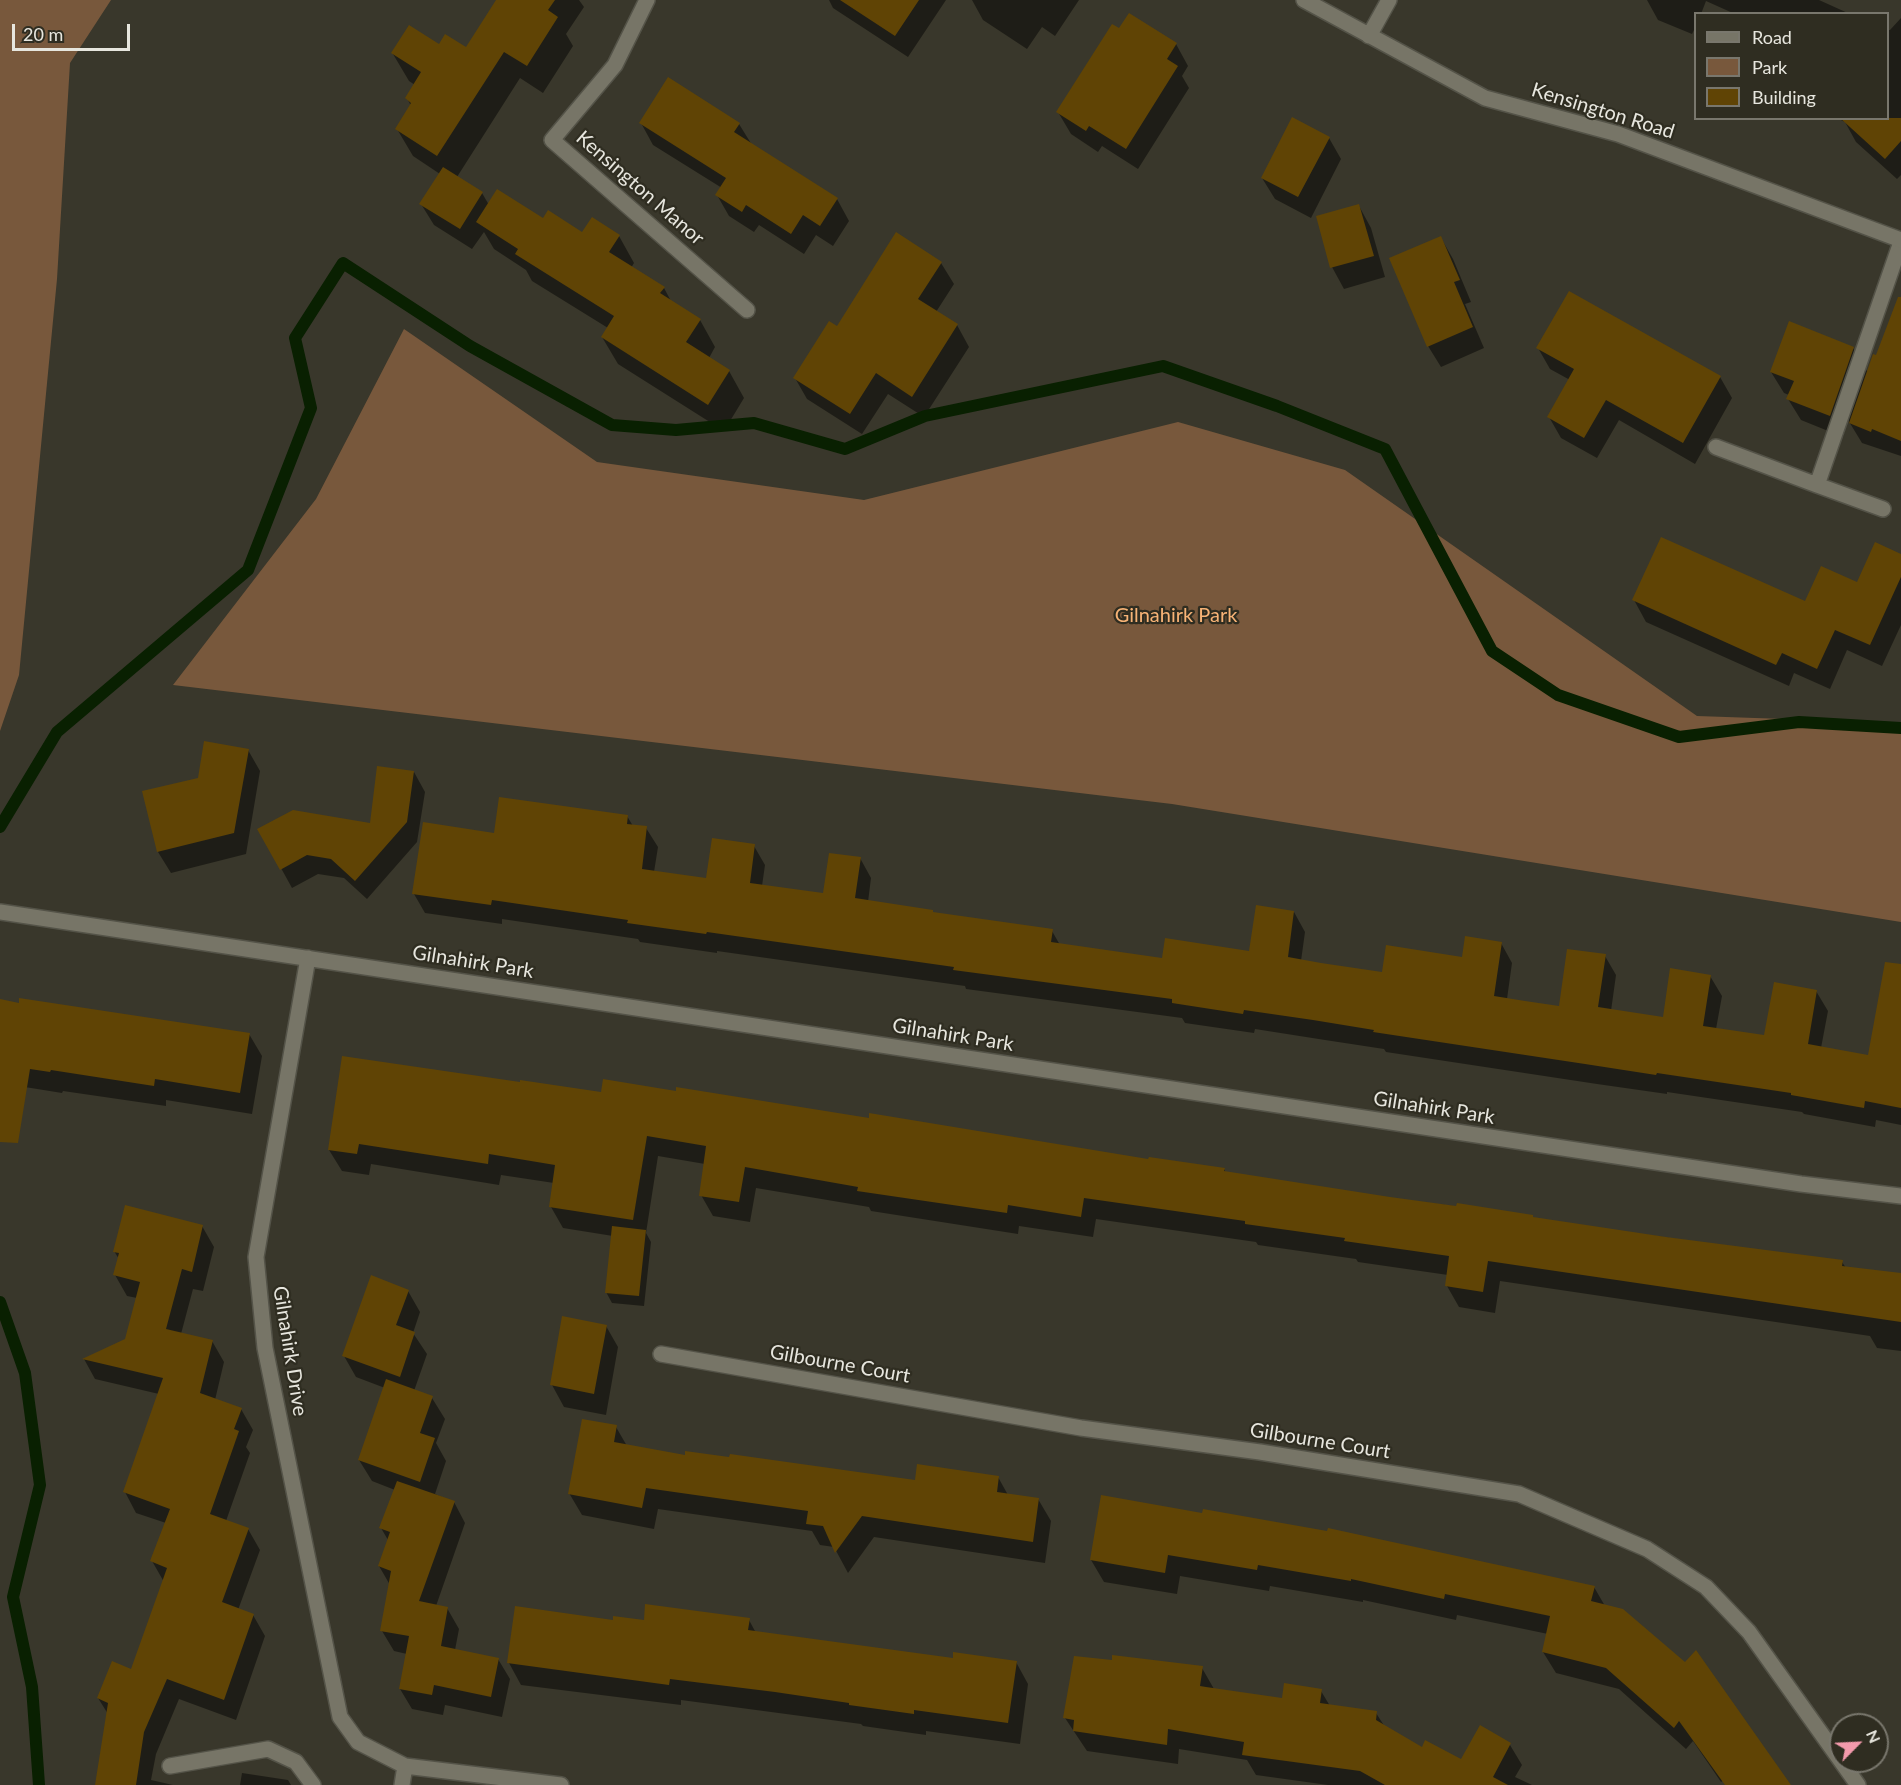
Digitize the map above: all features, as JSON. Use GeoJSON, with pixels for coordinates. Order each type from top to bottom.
{"type":"FeatureCollection","features":[{"type":"Feature","properties":{"kind":"street","name":"Kensington Manor"},"geometry":{"type":"LineString","coordinates":[[647,0],[615,65],[552,140],[747,309]]}},
{"type":"Feature","properties":{"kind":"street","name":"Kensington Road"},"geometry":{"type":"LineString","coordinates":[[1304,0],[1485,98],[1618,134],[1901,241]]}},
{"type":"Feature","properties":{"kind":"street"},"geometry":{"type":"LineString","coordinates":[[1369,36],[1389,0]]}},
{"type":"Feature","properties":{"kind":"street"},"geometry":{"type":"LineString","coordinates":[[1817,485],[1901,241]]}},
{"type":"Feature","properties":{"kind":"street"},"geometry":{"type":"LineString","coordinates":[[1716,447],[1883,509]]}},
{"type":"Feature","properties":{"kind":"street","name":"Gilnahirk Park"},"geometry":{"type":"LineString","coordinates":[[0,912],[1765,1179],[1901,1196]]}},
{"type":"Feature","properties":{"kind":"street","name":"Gilnahirk Drive"},"geometry":{"type":"LineString","coordinates":[[308,958],[256,1257],[265,1348],[340,1717],[358,1742],[405,1766]]}},
{"type":"Feature","properties":{"kind":"street","name":"Gilbourne Court"},"geometry":{"type":"LineString","coordinates":[[661,1354],[1081,1428],[1260,1452],[1519,1494],[1647,1549],[1706,1587],[1749,1632],[1858,1785]]}},
{"type":"Feature","properties":{"kind":"street"},"geometry":{"type":"LineString","coordinates":[[170,1766],[268,1749],[296,1762],[313,1785]]}},
{"type":"Feature","properties":{"kind":"street"},"geometry":{"type":"LineString","coordinates":[[402,1785],[405,1766],[561,1785]]}},
{"type":"Feature","properties":{"kind":"green space"},"geometry":{"type":"Polygon","coordinates":[[[0,0],[111,0],[70,63],[57,279],[19,675],[0,731],[0,0]]]}},
{"type":"Feature","properties":{"kind":"green space","name":"Gilnahirk Park"},"geometry":{"type":"Polygon","coordinates":[[[404,329],[597,462],[864,500],[1178,422],[1345,470],[1697,716],[1901,723],[1901,922],[1172,804],[173,685],[316,499],[404,329]]]}},
{"type":"Feature","properties":{"kind":"building"},"geometry":{"type":"Polygon","coordinates":[[[496,0],[555,0],[548,10],[558,17],[527,66],[504,52],[437,156],[395,129],[411,103],[405,98],[421,72],[391,53],[409,25],[439,44],[445,34],[466,47],[496,0]]]}},
{"type":"Feature","properties":{"kind":"building"},"geometry":{"type":"Polygon","coordinates":[[[840,0],[919,0],[895,36],[840,0]]]}},
{"type":"Feature","properties":{"kind":"building"},"geometry":{"type":"Polygon","coordinates":[[[1129,13],[1177,43],[1167,59],[1178,66],[1126,149],[1089,126],[1086,131],[1056,112],[1112,24],[1119,28],[1129,13]]]}},
{"type":"Feature","properties":{"kind":"building"},"geometry":{"type":"Polygon","coordinates":[[[668,77],[740,123],[734,132],[838,198],[820,226],[803,215],[791,234],[746,205],[742,212],[715,195],[726,178],[639,123],[668,77]]]}},
{"type":"Feature","properties":{"kind":"building"},"geometry":{"type":"Polygon","coordinates":[[[1292,117],[1330,137],[1298,197],[1261,178],[1292,117]]]}},
{"type":"Feature","properties":{"kind":"building"},"geometry":{"type":"Polygon","coordinates":[[[1901,118],[1901,141],[1885,159],[1842,120],[1901,118]]]}},
{"type":"Feature","properties":{"kind":"building"},"geometry":{"type":"Polygon","coordinates":[[[443,167],[483,192],[460,229],[419,204],[443,167]]]}},
{"type":"Feature","properties":{"kind":"building"},"geometry":{"type":"Polygon","coordinates":[[[497,189],[543,218],[548,210],[582,232],[592,217],[620,235],[609,252],[665,287],[660,293],[701,319],[686,342],[730,370],[708,405],[601,337],[614,316],[515,254],[518,249],[476,222],[497,189]]]}},
{"type":"Feature","properties":{"kind":"building"},"geometry":{"type":"Polygon","coordinates":[[[1359,204],[1374,256],[1330,268],[1316,216],[1359,204]]]}},
{"type":"Feature","properties":{"kind":"building"},"geometry":{"type":"Polygon","coordinates":[[[896,232],[942,262],[918,299],[958,324],[912,397],[876,373],[850,414],[793,378],[829,321],[837,326],[896,232]]]}},
{"type":"Feature","properties":{"kind":"building"},"geometry":{"type":"Polygon","coordinates":[[[1441,236],[1460,280],[1454,282],[1473,327],[1427,347],[1389,258],[1441,236]]]}},
{"type":"Feature","properties":{"kind":"building"},"geometry":{"type":"Polygon","coordinates":[[[1569,291],[1721,376],[1683,443],[1606,400],[1584,438],[1547,417],[1574,369],[1536,348],[1569,291]]]}},
{"type":"Feature","properties":{"kind":"building"},"geometry":{"type":"Polygon","coordinates":[[[1898,297],[1901,297],[1901,441],[1872,429],[1871,432],[1849,423],[1873,354],[1876,355],[1898,297]]]}},
{"type":"Feature","properties":{"kind":"building"},"geometry":{"type":"Polygon","coordinates":[[[1789,321],[1854,347],[1830,416],[1786,399],[1794,381],[1770,372],[1789,321]]]}},
{"type":"Feature","properties":{"kind":"building"},"geometry":{"type":"Polygon","coordinates":[[[1661,537],[1805,601],[1821,566],[1857,582],[1875,542],[1901,554],[1901,577],[1870,645],[1835,630],[1817,669],[1782,653],[1776,665],[1632,600],[1661,537]]]}},
{"type":"Feature","properties":{"kind":"building"},"geometry":{"type":"Polygon","coordinates":[[[204,741],[249,749],[234,833],[157,852],[142,791],[198,778],[204,741]]]}},
{"type":"Feature","properties":{"kind":"building"},"geometry":{"type":"Polygon","coordinates":[[[377,766],[414,771],[407,822],[355,881],[331,859],[307,855],[280,870],[257,829],[293,810],[370,823],[377,766]]]}},
{"type":"Feature","properties":{"kind":"building"},"geometry":{"type":"Polygon","coordinates":[[[499,797],[628,815],[627,824],[647,826],[642,869],[706,878],[712,838],[755,844],[750,883],[823,893],[829,853],[861,857],[855,898],[1053,929],[1051,942],[1162,958],[1165,938],[1249,951],[1256,905],[1294,911],[1288,957],[1321,963],[1382,972],[1386,945],[1462,957],[1465,936],[1502,942],[1494,996],[1525,1001],[1559,1006],[1567,949],[1606,954],[1598,1007],[1663,1017],[1670,968],[1711,975],[1703,1026],[1764,1035],[1774,982],[1817,990],[1808,1044],[1868,1055],[1885,962],[1901,964],[1901,1108],[1865,1101],[1864,1108],[1791,1095],[1791,1093],[1373,1032],[1374,1030],[1313,1020],[1244,1010],[1243,1014],[1172,1003],[1172,999],[953,970],[954,967],[707,932],[706,934],[627,923],[628,920],[492,900],[491,905],[412,894],[423,822],[494,833],[499,797]]]}},
{"type":"Feature","properties":{"kind":"building"},"geometry":{"type":"Polygon","coordinates":[[[19,998],[250,1033],[240,1093],[155,1079],[154,1086],[51,1070],[50,1072],[30,1069],[18,1143],[0,1142],[0,999],[19,1003],[19,998]]]}},
{"type":"Feature","properties":{"kind":"building"},"geometry":{"type":"Polygon","coordinates":[[[342,1056],[601,1092],[603,1079],[676,1091],[676,1087],[869,1118],[869,1113],[1148,1159],[1149,1157],[1225,1168],[1224,1171],[1390,1197],[1456,1206],[1457,1203],[1666,1237],[1843,1260],[1842,1266],[1901,1273],[1901,1322],[1488,1261],[1483,1292],[1445,1286],[1449,1256],[1344,1241],[1345,1238],[1245,1224],[1245,1221],[1084,1198],[1081,1217],[1008,1205],[1007,1213],[857,1191],[858,1187],[745,1167],[739,1202],[699,1196],[706,1146],[647,1136],[633,1220],[549,1207],[555,1165],[489,1154],[488,1164],[359,1144],[357,1154],[328,1150],[342,1056]]]}},
{"type":"Feature","properties":{"kind":"building"},"geometry":{"type":"Polygon","coordinates":[[[125,1205],[203,1225],[192,1272],[182,1269],[166,1329],[213,1340],[200,1393],[242,1408],[234,1429],[239,1431],[210,1514],[249,1528],[222,1602],[254,1614],[224,1700],[167,1679],[144,1732],[136,1785],[95,1785],[108,1703],[97,1698],[112,1661],[131,1669],[167,1568],[150,1561],[170,1509],[123,1492],[163,1378],[82,1359],[125,1339],[140,1282],[113,1275],[119,1253],[113,1252],[125,1205]]]}},
{"type":"Feature","properties":{"kind":"building"},"geometry":{"type":"Polygon","coordinates":[[[612,1226],[646,1230],[639,1296],[605,1293],[612,1226]]]}},
{"type":"Feature","properties":{"kind":"building"},"geometry":{"type":"Polygon","coordinates":[[[371,1275],[409,1290],[396,1325],[415,1332],[400,1377],[342,1356],[371,1275]]]}},
{"type":"Feature","properties":{"kind":"building"},"geometry":{"type":"Polygon","coordinates":[[[562,1316],[607,1325],[594,1394],[550,1385],[562,1316]]]}},
{"type":"Feature","properties":{"kind":"building"},"geometry":{"type":"Polygon","coordinates":[[[386,1379],[433,1396],[420,1433],[435,1438],[420,1482],[358,1460],[386,1379]]]}},
{"type":"Feature","properties":{"kind":"building"},"geometry":{"type":"Polygon","coordinates":[[[582,1419],[617,1425],[614,1442],[685,1455],[685,1451],[729,1457],[730,1454],[915,1480],[917,1464],[999,1476],[997,1492],[1039,1498],[1033,1542],[862,1516],[835,1553],[823,1526],[806,1524],[808,1511],[646,1488],[642,1508],[568,1494],[582,1419]]]}},
{"type":"Feature","properties":{"kind":"building"},"geometry":{"type":"Polygon","coordinates":[[[397,1481],[455,1501],[419,1601],[448,1607],[441,1646],[499,1658],[491,1697],[434,1685],[432,1695],[399,1689],[409,1636],[380,1631],[391,1571],[378,1566],[390,1532],[379,1528],[397,1481]]]}},
{"type":"Feature","properties":{"kind":"building"},"geometry":{"type":"Polygon","coordinates":[[[1101,1495],[1202,1513],[1203,1509],[1327,1531],[1328,1528],[1595,1586],[1591,1601],[1623,1609],[1685,1662],[1696,1650],[1791,1785],[1725,1785],[1679,1721],[1674,1728],[1606,1668],[1542,1652],[1550,1616],[1445,1594],[1444,1599],[1351,1579],[1351,1581],[1258,1565],[1257,1570],[1168,1555],[1165,1573],[1090,1560],[1101,1495]]]}},
{"type":"Feature","properties":{"kind":"building"},"geometry":{"type":"Polygon","coordinates":[[[645,1604],[750,1618],[748,1630],[953,1658],[953,1652],[1017,1661],[1008,1723],[914,1710],[914,1714],[775,1692],[670,1679],[669,1685],[507,1663],[515,1606],[613,1620],[613,1616],[644,1620],[645,1604]]]}},
{"type":"Feature","properties":{"kind":"building"},"geometry":{"type":"Polygon","coordinates":[[[1112,1655],[1203,1666],[1200,1686],[1206,1687],[1282,1698],[1284,1683],[1322,1689],[1320,1703],[1377,1711],[1376,1720],[1422,1747],[1425,1740],[1461,1759],[1480,1725],[1511,1743],[1493,1777],[1508,1785],[1385,1785],[1360,1771],[1242,1755],[1244,1742],[1168,1729],[1167,1745],[1073,1731],[1074,1720],[1063,1718],[1074,1656],[1112,1660],[1112,1655]]]}},
{"type":"Feature","properties":{"kind":"waterway"},"geometry":{"type":"LineString","coordinates":[[0,827],[57,732],[248,570],[311,408],[295,338],[343,263],[470,346],[612,425],[676,430],[754,423],[845,449],[925,416],[1163,366],[1277,406],[1385,449],[1492,651],[1558,695],[1679,737],[1799,722],[1901,728]]}},
{"type":"Feature","properties":{"kind":"waterway"},"geometry":{"type":"LineString","coordinates":[[0,1302],[25,1373],[40,1485],[13,1597],[32,1687],[39,1785]]}}]}
